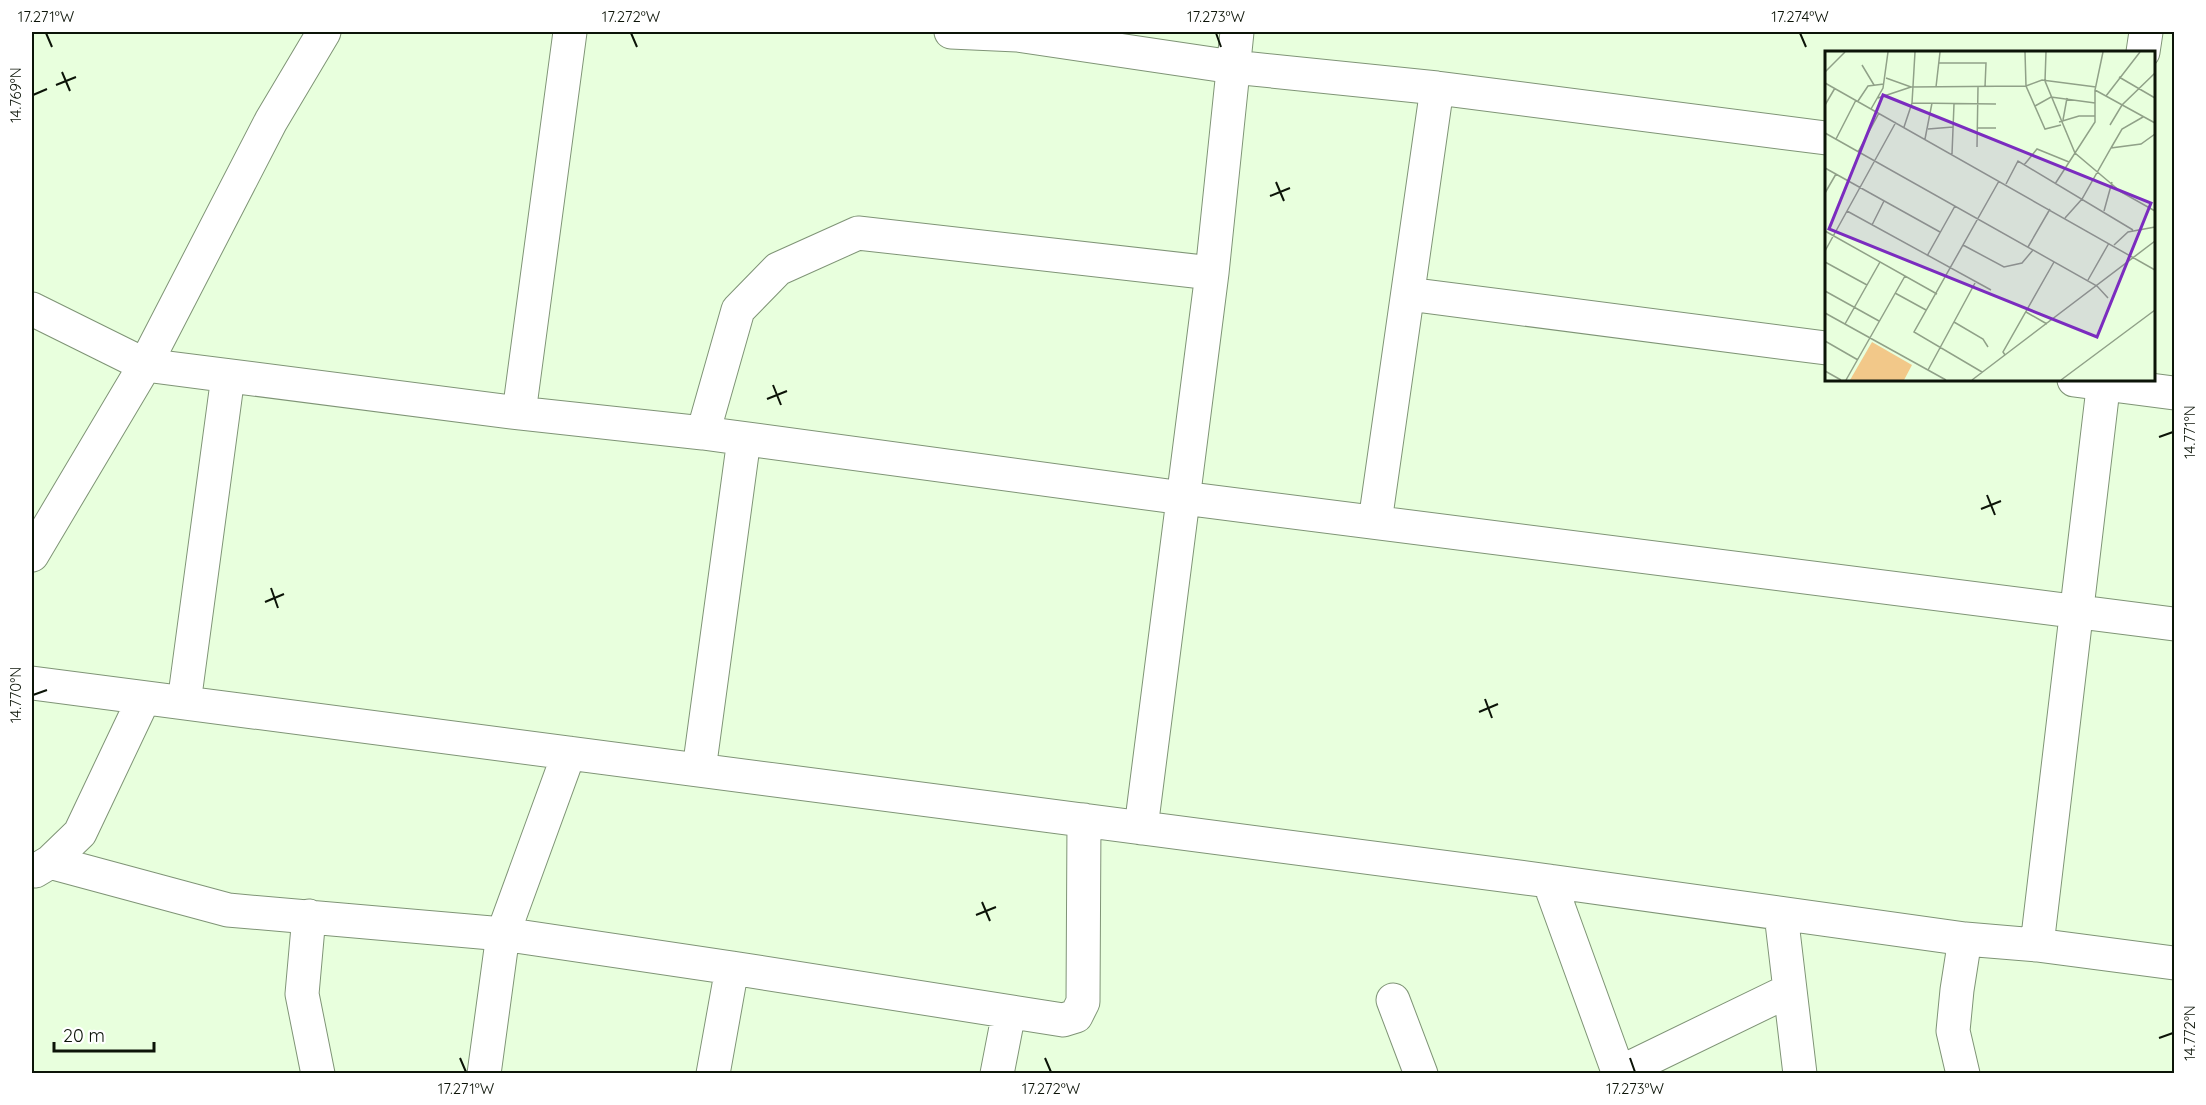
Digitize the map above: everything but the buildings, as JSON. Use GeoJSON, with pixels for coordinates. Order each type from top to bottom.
{"type":"FeatureCollection","features":[{"type":"Feature","properties":{"kind":"street"},"geometry":{"type":"LineString","coordinates":[[32,555],[146,365],[271,121],[324,32]]}},
{"type":"Feature","properties":{"kind":"street"},"geometry":{"type":"LineString","coordinates":[[519,413],[570,32]]}},
{"type":"Feature","properties":{"kind":"street"},"geometry":{"type":"LineString","coordinates":[[951,32],[1018,33],[1233,67],[1437,88],[1825,138]]}},
{"type":"Feature","properties":{"kind":"street"},"geometry":{"type":"LineString","coordinates":[[1141,828],[1212,273],[1237,32]]}},
{"type":"Feature","properties":{"kind":"street"},"geometry":{"type":"LineString","coordinates":[[2143,51],[2146,32]]}},
{"type":"Feature","properties":{"kind":"street"},"geometry":{"type":"LineString","coordinates":[[1375,522],[1437,88]]}},
{"type":"Feature","properties":{"kind":"street"},"geometry":{"type":"LineString","coordinates":[[703,433],[738,310],[778,269],[858,233],[1212,273]]}},
{"type":"Feature","properties":{"kind":"street"},"geometry":{"type":"LineString","coordinates":[[1408,294],[1825,348]]}},
{"type":"Feature","properties":{"kind":"street"},"geometry":{"type":"LineString","coordinates":[[32,309],[146,365],[519,413],[703,433],[1183,498],[2175,624]]}},
{"type":"Feature","properties":{"kind":"street"},"geometry":{"type":"LineString","coordinates":[[183,703],[228,376]]}},
{"type":"Feature","properties":{"kind":"street"},"geometry":{"type":"LineString","coordinates":[[2037,945],[2076,612],[2094,381],[2175,393]]}},
{"type":"Feature","properties":{"kind":"street"},"geometry":{"type":"LineString","coordinates":[[699,770],[744,439]]}},
{"type":"Feature","properties":{"kind":"street"},"geometry":{"type":"LineString","coordinates":[[32,683],[1550,881],[1965,939],[2037,945],[2175,963]]}},
{"type":"Feature","properties":{"kind":"street"},"geometry":{"type":"LineString","coordinates":[[41,868],[80,833],[144,698]]}},
{"type":"Feature","properties":{"kind":"street"},"geometry":{"type":"LineString","coordinates":[[484,1074],[503,934],[569,753]]}},
{"type":"Feature","properties":{"kind":"street"},"geometry":{"type":"LineString","coordinates":[[41,868],[228,910],[503,934],[1063,1020],[1076,1016],[1083,1002],[1084,820]]}},
{"type":"Feature","properties":{"kind":"street"},"geometry":{"type":"LineString","coordinates":[[1550,881],[1619,1073],[1790,990]]}},
{"type":"Feature","properties":{"kind":"street"},"geometry":{"type":"LineString","coordinates":[[1781,914],[1800,1074]]}},
{"type":"Feature","properties":{"kind":"street"},"geometry":{"type":"LineString","coordinates":[[309,916],[302,994],[318,1074]]}},
{"type":"Feature","properties":{"kind":"street"},"geometry":{"type":"LineString","coordinates":[[1963,1074],[1953,1031],[1965,939]]}},
{"type":"Feature","properties":{"kind":"street"},"geometry":{"type":"LineString","coordinates":[[713,1074],[732,968]]}},
{"type":"Feature","properties":{"kind":"street"},"geometry":{"type":"LineString","coordinates":[[1393,1000],[1421,1074]]}},
{"type":"Feature","properties":{"kind":"street"},"geometry":{"type":"LineString","coordinates":[[997,1074],[1009,1012]]}}]}
